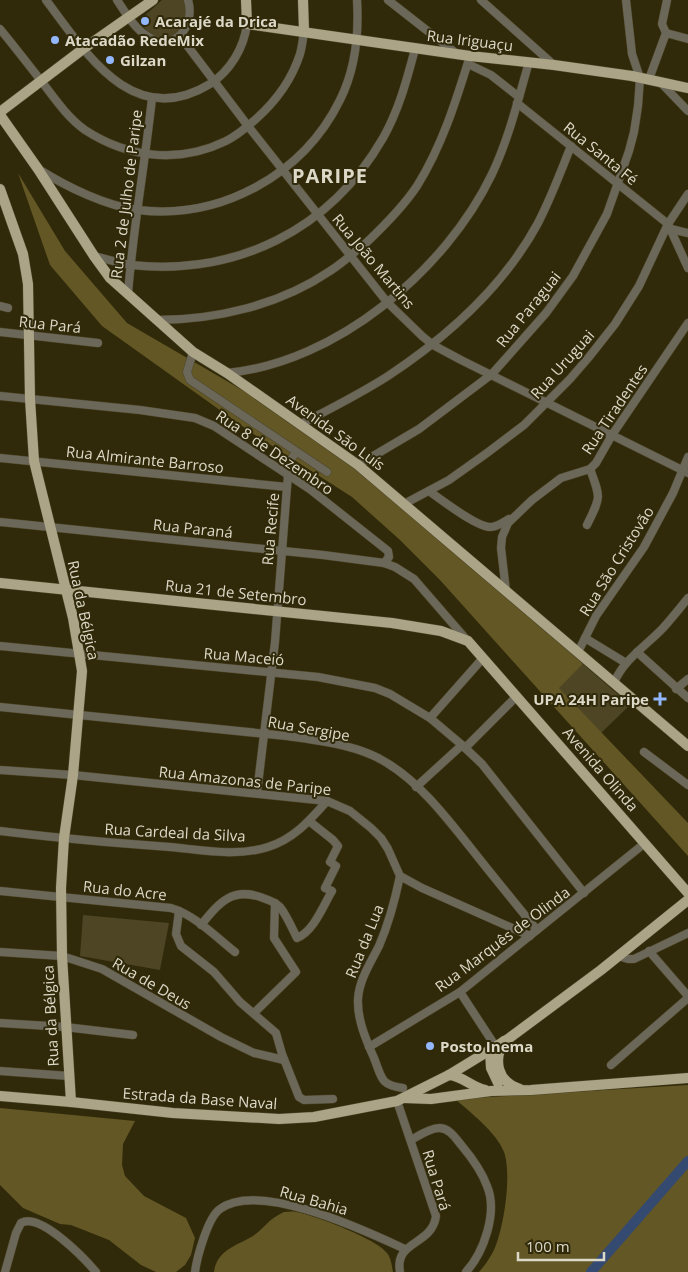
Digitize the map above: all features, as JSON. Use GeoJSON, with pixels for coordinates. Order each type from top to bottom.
{"type":"FeatureCollection","features":[{"type":"Feature","properties":{"kind":"main road"},"geometry":{"type":"LineString","coordinates":[[0,114],[83,49],[153,0]]}},
{"type":"Feature","properties":{"kind":"main road"},"geometry":{"type":"LineString","coordinates":[[246,0],[247,24]]}},
{"type":"Feature","properties":{"kind":"main road"},"geometry":{"type":"LineString","coordinates":[[303,0],[304,31]]}},
{"type":"Feature","properties":{"kind":"main road","name":"Rua Iriguaçu"},"geometry":{"type":"LineString","coordinates":[[247,24],[457,54],[469,60],[529,62],[554,65],[688,88]]}},
{"type":"Feature","properties":{"kind":"main road","name":"Avenida São Luís"},"geometry":{"type":"LineString","coordinates":[[0,114],[104,270],[156,320],[193,352],[227,373],[358,465],[688,746]]}},
{"type":"Feature","properties":{"kind":"main road","name":"Rua da Bélgica"},"geometry":{"type":"LineString","coordinates":[[0,190],[23,254],[26,268],[34,461],[81,655],[80,715],[64,838],[61,898],[65,1027],[71,1102]]}},
{"type":"Feature","properties":{"kind":"main road","name":"Rua 21 de Setembro"},"geometry":{"type":"LineString","coordinates":[[0,583],[417,626],[441,631],[468,641]]}},
{"type":"Feature","properties":{"kind":"main road","name":"Avenida Olinda"},"geometry":{"type":"LineString","coordinates":[[468,641],[688,893]]}},
{"type":"Feature","properties":{"kind":"main road"},"geometry":{"type":"LineString","coordinates":[[401,1096],[449,1075],[491,1046],[504,1041],[618,956],[688,900]]}},
{"type":"Feature","properties":{"kind":"main road"},"geometry":{"type":"LineString","coordinates":[[504,1041],[497,1063],[501,1076],[514,1086],[531,1090]]}},
{"type":"Feature","properties":{"kind":"main road"},"geometry":{"type":"LineString","coordinates":[[491,1046],[490,1068],[498,1084],[506,1089],[518,1090]]}},
{"type":"Feature","properties":{"kind":"main road"},"geometry":{"type":"LineString","coordinates":[[449,1075],[459,1076],[477,1088],[491,1091]]}},
{"type":"Feature","properties":{"kind":"main road"},"geometry":{"type":"LineString","coordinates":[[401,1096],[431,1099],[491,1091],[531,1090],[688,1078]]}},
{"type":"Feature","properties":{"kind":"main road","name":"Estrada da Base Naval"},"geometry":{"type":"LineString","coordinates":[[0,1096],[173,1113],[279,1119],[314,1117],[401,1096]]}},
{"type":"Feature","properties":{"kind":"street"},"geometry":{"type":"LineString","coordinates":[[46,0],[98,66],[122,86],[152,98],[184,96],[202,89],[214,81],[228,68],[240,50],[246,38],[247,24]]}},
{"type":"Feature","properties":{"kind":"street"},"geometry":{"type":"LineString","coordinates":[[117,0],[129,18],[146,36],[155,41],[169,41],[180,36],[187,27],[190,17],[191,10],[188,0]]}},
{"type":"Feature","properties":{"kind":"street"},"geometry":{"type":"LineString","coordinates":[[38,169],[60,182],[101,200],[137,210],[170,212],[202,208],[225,201],[268,180],[314,141],[341,100],[348,80],[356,40],[357,0]]}},
{"type":"Feature","properties":{"kind":"street"},"geometry":{"type":"LineString","coordinates":[[388,0],[457,54]]}},
{"type":"Feature","properties":{"kind":"street"},"geometry":{"type":"LineString","coordinates":[[481,0],[554,65]]}},
{"type":"Feature","properties":{"kind":"street"},"geometry":{"type":"LineString","coordinates":[[626,0],[632,54],[644,79]]}},
{"type":"Feature","properties":{"kind":"street"},"geometry":{"type":"LineString","coordinates":[[667,0],[662,24],[666,32],[688,39]]}},
{"type":"Feature","properties":{"kind":"street"},"geometry":{"type":"LineString","coordinates":[[0,28],[72,119],[85,129],[107,142],[146,155],[172,156],[204,150],[227,141],[248,126],[269,107],[285,86],[300,54],[304,31]]}},
{"type":"Feature","properties":{"kind":"street"},"geometry":{"type":"LineString","coordinates":[[644,79],[666,32]]}},
{"type":"Feature","properties":{"kind":"street","name":"Rua João Martins"},"geometry":{"type":"LineString","coordinates":[[180,36],[282,170],[387,302],[422,336],[433,344],[686,472]]}},
{"type":"Feature","properties":{"kind":"street"},"geometry":{"type":"LineString","coordinates":[[94,256],[130,265],[205,264],[253,251],[286,236],[318,214],[337,197],[358,173],[383,138],[402,96],[415,49]]}},
{"type":"Feature","properties":{"kind":"street"},"geometry":{"type":"LineString","coordinates":[[156,320],[203,316],[247,308],[302,288],[350,256],[379,231],[416,188],[445,133],[469,60]]}},
{"type":"Feature","properties":{"kind":"street","name":"Rua Santa Fé"},"geometry":{"type":"LineString","coordinates":[[469,60],[491,75],[571,146],[669,227]]}},
{"type":"Feature","properties":{"kind":"street"},"geometry":{"type":"LineString","coordinates":[[227,373],[256,368],[304,353],[339,336],[366,319],[421,273],[447,245],[466,220],[492,174],[505,143],[529,62]]}},
{"type":"Feature","properties":{"kind":"street","name":"Rua Paraguai"},"geometry":{"type":"LineString","coordinates":[[358,465],[419,429],[492,374],[546,313],[574,276],[598,234],[618,184],[634,132],[644,79]]}},
{"type":"Feature","properties":{"kind":"street"},"geometry":{"type":"LineString","coordinates":[[661,83],[688,111]]}},
{"type":"Feature","properties":{"kind":"street","name":"Rua 2 de Julho de Paripe"},"geometry":{"type":"LineString","coordinates":[[128,294],[130,265],[152,98]]}},
{"type":"Feature","properties":{"kind":"street"},"geometry":{"type":"LineString","coordinates":[[301,424],[386,377],[433,344],[472,309],[498,281],[538,224],[571,146]]}},
{"type":"Feature","properties":{"kind":"street"},"geometry":{"type":"LineString","coordinates":[[49,186],[60,182]]}},
{"type":"Feature","properties":{"kind":"street","name":"Rua Uruguai"},"geometry":{"type":"LineString","coordinates":[[404,504],[449,480],[524,425],[589,358],[615,324],[639,286],[688,194]]}},
{"type":"Feature","properties":{"kind":"street"},"geometry":{"type":"LineString","coordinates":[[669,227],[688,233]]}},
{"type":"Feature","properties":{"kind":"street"},"geometry":{"type":"LineString","coordinates":[[669,227],[688,268]]}},
{"type":"Feature","properties":{"kind":"street"},"geometry":{"type":"LineString","coordinates":[[104,270],[117,261]]}},
{"type":"Feature","properties":{"kind":"street","name":"Rua Tiradentes"},"geometry":{"type":"LineString","coordinates":[[506,591],[501,548],[504,530],[512,518],[561,478],[590,469],[596,463],[612,435],[688,323]]}},
{"type":"Feature","properties":{"kind":"street","name":"Rua Pará"},"geometry":{"type":"LineString","coordinates":[[0,332],[98,343]]}},
{"type":"Feature","properties":{"kind":"street"},"geometry":{"type":"LineString","coordinates":[[193,352],[186,372],[190,380],[328,472]]}},
{"type":"Feature","properties":{"kind":"street","name":"Rua 8 de Dezembro"},"geometry":{"type":"LineString","coordinates":[[0,396],[140,410],[201,420],[214,426],[311,490],[388,551],[389,557],[384,563]]}},
{"type":"Feature","properties":{"kind":"street","name":"Rua Recife"},"geometry":{"type":"LineString","coordinates":[[257,793],[277,611],[288,475],[286,466],[296,452]]}},
{"type":"Feature","properties":{"kind":"street","name":"Rua São Cristovão"},"geometry":{"type":"LineString","coordinates":[[578,652],[596,616],[644,547],[686,472],[688,457]]}},
{"type":"Feature","properties":{"kind":"street","name":"Rua Almirante Barroso"},"geometry":{"type":"LineString","coordinates":[[0,458],[287,487]]}},
{"type":"Feature","properties":{"kind":"street"},"geometry":{"type":"LineString","coordinates":[[587,525],[599,500],[590,469]]}},
{"type":"Feature","properties":{"kind":"street"},"geometry":{"type":"LineString","coordinates":[[429,491],[456,510],[486,527],[492,528],[512,518]]}},
{"type":"Feature","properties":{"kind":"street","name":"Rua Paraná"},"geometry":{"type":"LineString","coordinates":[[0,522],[384,563]]}},
{"type":"Feature","properties":{"kind":"street","name":"Avenida Olinda"},"geometry":{"type":"LineString","coordinates":[[384,563],[395,567],[414,579],[468,641]]}},
{"type":"Feature","properties":{"kind":"street"},"geometry":{"type":"LineString","coordinates":[[614,682],[626,663],[664,627],[688,598]]}},
{"type":"Feature","properties":{"kind":"street"},"geometry":{"type":"LineString","coordinates":[[586,638],[626,663]]}},
{"type":"Feature","properties":{"kind":"street","name":"Rua Maceió"},"geometry":{"type":"LineString","coordinates":[[0,646],[318,677],[375,688],[398,698],[430,718],[482,764],[584,893]]}},
{"type":"Feature","properties":{"kind":"street"},"geometry":{"type":"LineString","coordinates":[[638,652],[676,689],[688,698]]}},
{"type":"Feature","properties":{"kind":"street"},"geometry":{"type":"LineString","coordinates":[[430,718],[482,658]]}},
{"type":"Feature","properties":{"kind":"street"},"geometry":{"type":"LineString","coordinates":[[676,689],[688,679]]}},
{"type":"Feature","properties":{"kind":"street"},"geometry":{"type":"LineString","coordinates":[[416,787],[464,747],[517,696]]}},
{"type":"Feature","properties":{"kind":"street","name":"Rua Sergipe"},"geometry":{"type":"LineString","coordinates":[[0,707],[307,739],[370,754],[386,762],[442,812],[537,930]]}},
{"type":"Feature","properties":{"kind":"street"},"geometry":{"type":"LineString","coordinates":[[644,752],[688,785]]}},
{"type":"Feature","properties":{"kind":"street","name":"Rua Amazonas de Paripe"},"geometry":{"type":"LineString","coordinates":[[0,770],[73,775],[327,801],[350,811],[376,833],[388,849],[400,876]]}},
{"type":"Feature","properties":{"kind":"street","name":"Rua Cardeal da Silva"},"geometry":{"type":"LineString","coordinates":[[0,832],[228,852],[247,851],[268,848],[284,841],[298,832],[327,801]]}},
{"type":"Feature","properties":{"kind":"street"},"geometry":{"type":"LineString","coordinates":[[201,925],[216,907],[235,895],[244,893],[252,894],[275,903],[282,909],[297,938],[302,936],[312,924],[332,891],[325,888],[336,866],[330,862],[338,846],[334,840],[309,821]]}},
{"type":"Feature","properties":{"kind":"street","name":"Rua Marquês de Olinda"},"geometry":{"type":"LineString","coordinates":[[369,1046],[460,992],[645,843]]}},
{"type":"Feature","properties":{"kind":"street"},"geometry":{"type":"LineString","coordinates":[[400,876],[422,888],[530,936]]}},
{"type":"Feature","properties":{"kind":"street","name":"Rua da Lua"},"geometry":{"type":"LineString","coordinates":[[400,876],[390,918],[360,989],[358,1008],[365,1036],[384,1082],[401,1096]]}},
{"type":"Feature","properties":{"kind":"street","name":"Rua do Acre"},"geometry":{"type":"LineString","coordinates":[[0,891],[171,908],[201,925],[235,952]]}},
{"type":"Feature","properties":{"kind":"street"},"geometry":{"type":"LineString","coordinates":[[254,1013],[296,972],[274,938],[275,903]]}},
{"type":"Feature","properties":{"kind":"street"},"geometry":{"type":"LineString","coordinates":[[179,911],[176,934],[180,946],[214,972],[240,1002],[276,1032],[284,1060],[300,1099],[333,1099]]}},
{"type":"Feature","properties":{"kind":"street"},"geometry":{"type":"LineString","coordinates":[[618,956],[631,959],[688,933]]}},
{"type":"Feature","properties":{"kind":"street"},"geometry":{"type":"LineString","coordinates":[[611,1065],[688,997],[649,951]]}},
{"type":"Feature","properties":{"kind":"street","name":"Rua de Deus"},"geometry":{"type":"LineString","coordinates":[[0,952],[62,956],[108,972],[203,1028],[254,1052],[284,1060]]}},
{"type":"Feature","properties":{"kind":"street"},"geometry":{"type":"LineString","coordinates":[[460,992],[491,1046]]}},
{"type":"Feature","properties":{"kind":"street"},"geometry":{"type":"LineString","coordinates":[[0,1023],[65,1027],[132,1035]]}},
{"type":"Feature","properties":{"kind":"street"},"geometry":{"type":"LineString","coordinates":[[0,1071],[69,1076]]}},
{"type":"Feature","properties":{"kind":"street","name":"Rua Pará"},"geometry":{"type":"LineString","coordinates":[[401,1096],[410,1140],[436,1216],[434,1228],[430,1233],[405,1249]]}},
{"type":"Feature","properties":{"kind":"street","name":"Rua Pará"},"geometry":{"type":"LineString","coordinates":[[410,1140],[436,1128],[448,1130],[470,1156],[488,1187],[490,1208],[487,1231],[475,1261],[466,1272]]}},
{"type":"Feature","properties":{"kind":"street","name":"Rua Bahia"},"geometry":{"type":"LineString","coordinates":[[195,1272],[207,1229],[219,1209],[231,1203],[244,1201],[282,1202],[356,1227],[405,1249]]}},
{"type":"Feature","properties":{"kind":"street"},"geometry":{"type":"LineString","coordinates":[[5,1272],[16,1233],[26,1220],[35,1221],[54,1233],[74,1249],[96,1272]]}},
{"type":"Feature","properties":{"kind":"street"},"geometry":{"type":"LineString","coordinates":[[400,1272],[400,1258],[405,1249]]}},
{"type":"Feature","properties":{"kind":"shaded area"},"geometry":{"type":"Polygon","coordinates":[[[162,0],[189,0],[181,34],[156,37],[147,31],[144,26],[141,19],[162,0]]]}},
{"type":"Feature","properties":{"kind":"shaded area"},"geometry":{"type":"Polygon","coordinates":[[[18,173],[65,251],[127,323],[301,424],[506,592],[583,664],[559,688],[688,823],[688,856],[440,580],[400,540],[352,497],[252,433],[102,326],[50,265],[18,173]]]}},
{"type":"Feature","properties":{"kind":"shaded area"},"geometry":{"type":"Polygon","coordinates":[[[583,664],[630,705],[601,733],[558,688],[583,664]]]}},
{"type":"Feature","properties":{"kind":"shaded area"},"geometry":{"type":"Polygon","coordinates":[[[83,915],[169,923],[160,970],[80,956],[83,915]]]}},
{"type":"Feature","properties":{"kind":"shaded area"},"geometry":{"type":"Polygon","coordinates":[[[688,1085],[688,1272],[479,1272],[494,1250],[501,1228],[506,1201],[506,1162],[504,1152],[496,1138],[455,1099],[688,1085]]]}},
{"type":"Feature","properties":{"kind":"shaded area"},"geometry":{"type":"Polygon","coordinates":[[[0,1108],[135,1121],[123,1144],[122,1165],[125,1176],[144,1196],[186,1218],[195,1238],[191,1255],[185,1265],[176,1272],[156,1272],[141,1265],[109,1240],[71,1225],[60,1224],[23,1208],[0,1185],[0,1108]]]}},
{"type":"Feature","properties":{"kind":"shaded area"},"geometry":{"type":"Polygon","coordinates":[[[284,1212],[305,1214],[344,1228],[371,1241],[387,1253],[393,1272],[214,1272],[219,1258],[223,1254],[253,1236],[284,1212]]]}},
{"type":"Feature","properties":{"kind":"waterway"},"geometry":{"type":"LineString","coordinates":[[591,1272],[688,1161]]}},
{"type":"Feature","properties":{"kind":"place","name":"Acarajé da Drica"},"geometry":{"type":"Point","coordinates":[145,21]}},
{"type":"Feature","properties":{"kind":"place","name":"Atacadão RedeMix"},"geometry":{"type":"Point","coordinates":[55,40]}},
{"type":"Feature","properties":{"kind":"place","name":"Gilzan"},"geometry":{"type":"Point","coordinates":[110,60]}},
{"type":"Feature","properties":{"kind":"place","name":"UPA 24H Paripe"},"geometry":{"type":"Point","coordinates":[660,699]}},
{"type":"Feature","properties":{"kind":"place","name":"Posto Inema"},"geometry":{"type":"Point","coordinates":[430,1046]}},
{"type":"Feature","properties":{"kind":"district","name":"PARIPE"},"geometry":{"type":"Point","coordinates":[330,175]}}]}
